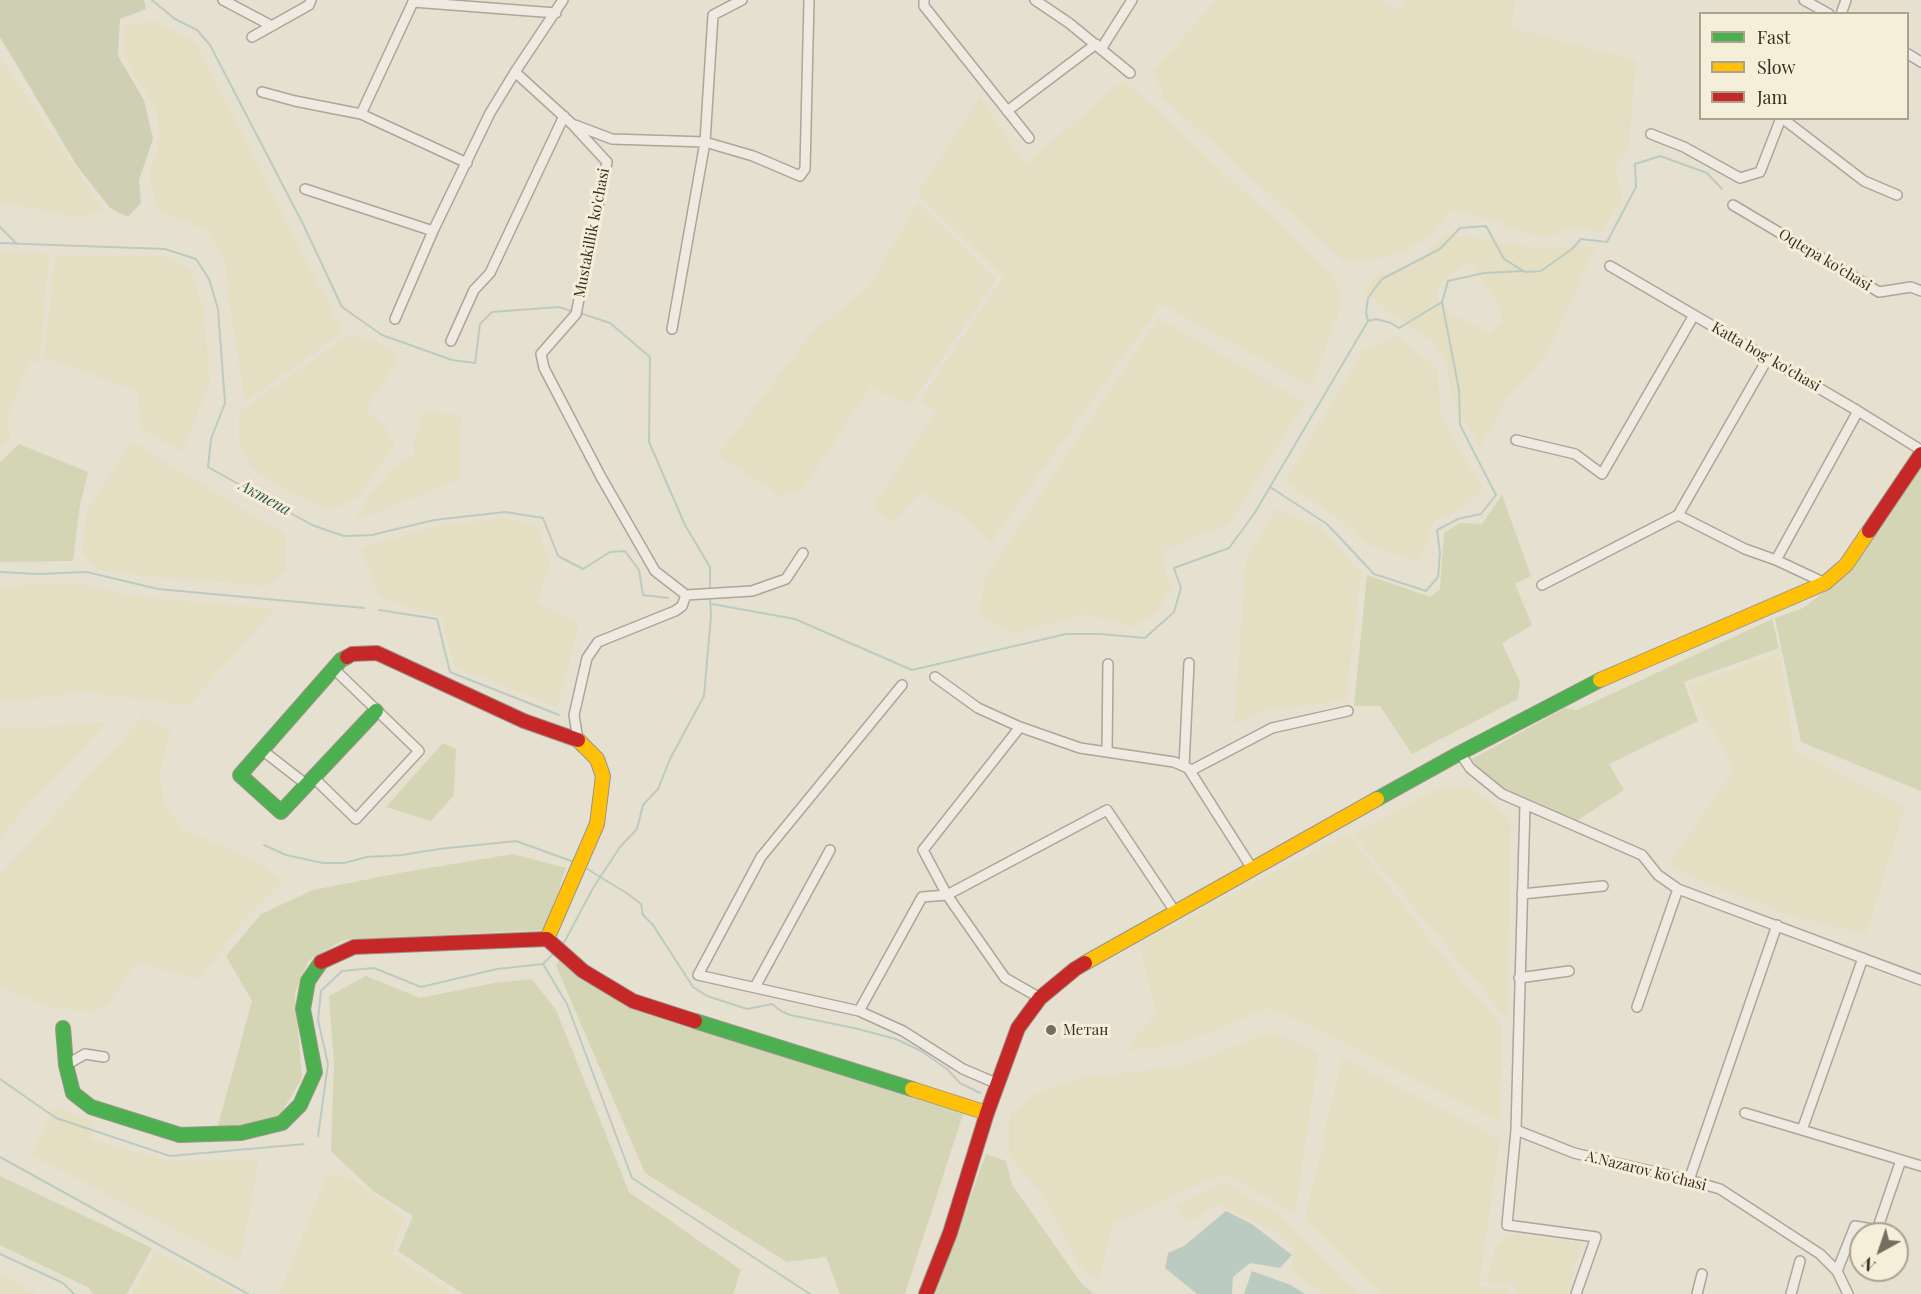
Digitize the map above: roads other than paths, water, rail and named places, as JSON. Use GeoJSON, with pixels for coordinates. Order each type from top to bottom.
{"type":"FeatureCollection","features":[{"type":"Feature","properties":{"kind":"street"},"geometry":{"type":"LineString","coordinates":[[223,0],[272,26]]}},
{"type":"Feature","properties":{"kind":"street"},"geometry":{"type":"LineString","coordinates":[[252,37],[309,5],[311,0]]}},
{"type":"Feature","properties":{"kind":"street"},"geometry":{"type":"LineString","coordinates":[[394,319],[490,112],[563,0]]}},
{"type":"Feature","properties":{"kind":"street"},"geometry":{"type":"LineString","coordinates":[[672,329],[705,142],[713,15],[742,0]]}},
{"type":"Feature","properties":{"kind":"street"},"geometry":{"type":"LineString","coordinates":[[572,124],[612,139],[705,142],[753,156],[800,176],[805,169],[809,0]]}},
{"type":"Feature","properties":{"kind":"street"},"geometry":{"type":"LineString","coordinates":[[924,0],[924,6],[1029,138]]}},
{"type":"Feature","properties":{"kind":"street"},"geometry":{"type":"LineString","coordinates":[[1035,0],[1069,23],[1130,73]]}},
{"type":"Feature","properties":{"kind":"street"},"geometry":{"type":"LineString","coordinates":[[1008,111],[1098,47],[1132,0]]}},
{"type":"Feature","properties":{"kind":"street"},"geometry":{"type":"LineString","coordinates":[[1804,0],[1825,12]]}},
{"type":"Feature","properties":{"kind":"street"},"geometry":{"type":"LineString","coordinates":[[361,114],[413,2],[556,13]]}},
{"type":"Feature","properties":{"kind":"street","name":"Mustakillik ko'chasi"},"geometry":{"type":"LineString","coordinates":[[515,72],[564,116],[607,162],[576,314],[541,354],[544,368],[601,477],[656,571],[686,595]]}},
{"type":"Feature","properties":{"kind":"street"},"geometry":{"type":"LineString","coordinates":[[262,92],[361,114],[467,163]]}},
{"type":"Feature","properties":{"kind":"street"},"geometry":{"type":"LineString","coordinates":[[451,341],[474,290],[490,273],[564,116]]}},
{"type":"Feature","properties":{"kind":"street"},"geometry":{"type":"LineString","coordinates":[[1652,134],[1684,147],[1740,178],[1760,172],[1781,120]]}},
{"type":"Feature","properties":{"kind":"street"},"geometry":{"type":"LineString","coordinates":[[1785,120],[1864,181],[1897,195]]}},
{"type":"Feature","properties":{"kind":"street"},"geometry":{"type":"LineString","coordinates":[[305,189],[433,231]]}},
{"type":"Feature","properties":{"kind":"street","name":"Oqtepa ko'chasi"},"geometry":{"type":"LineString","coordinates":[[1733,205],[1879,292],[1911,287],[1921,291]]}},
{"type":"Feature","properties":{"kind":"street","name":"Katta bog' ko'chasi"},"geometry":{"type":"LineString","coordinates":[[1610,266],[1858,411],[1921,452]]}},
{"type":"Feature","properties":{"kind":"street"},"geometry":{"type":"LineString","coordinates":[[1516,440],[1575,454],[1602,474],[1694,315]]}},
{"type":"Feature","properties":{"kind":"street"},"geometry":{"type":"LineString","coordinates":[[1542,585],[1678,515],[1768,358]]}},
{"type":"Feature","properties":{"kind":"street"},"geometry":{"type":"LineString","coordinates":[[1776,560],[1858,411]]}},
{"type":"Feature","properties":{"kind":"street"},"geometry":{"type":"LineString","coordinates":[[927,1294],[950,1233],[987,1113],[1018,1028],[1040,998],[1075,969],[1460,753],[1597,681],[1825,583],[1846,565],[1921,452]]}},
{"type":"Feature","properties":{"kind":"street"},"geometry":{"type":"LineString","coordinates":[[1678,515],[1745,549],[1776,560],[1825,583]]}},
{"type":"Feature","properties":{"kind":"street"},"geometry":{"type":"LineString","coordinates":[[578,740],[574,716],[587,658],[598,642],[675,612],[682,606],[686,595],[752,591],[786,579],[803,553]]}},
{"type":"Feature","properties":{"kind":"street"},"geometry":{"type":"LineString","coordinates":[[376,711],[281,812],[240,775],[341,660],[351,654],[377,653],[524,721],[578,740],[597,759],[603,776],[597,824],[547,939]]}},
{"type":"Feature","properties":{"kind":"street"},"geometry":{"type":"LineString","coordinates":[[1187,769],[1190,663]]}},
{"type":"Feature","properties":{"kind":"street"},"geometry":{"type":"LineString","coordinates":[[1107,752],[1108,664]]}},
{"type":"Feature","properties":{"kind":"street"},"geometry":{"type":"LineString","coordinates":[[262,750],[311,782],[356,819],[411,760],[418,751],[334,669]]}},
{"type":"Feature","properties":{"kind":"street"},"geometry":{"type":"LineString","coordinates":[[936,677],[978,708],[1020,727],[1080,748],[1174,762],[1187,769],[1253,870]]}},
{"type":"Feature","properties":{"kind":"street"},"geometry":{"type":"LineString","coordinates":[[902,685],[761,856],[698,975],[859,1011],[903,1031],[963,1069],[998,1084]]}},
{"type":"Feature","properties":{"kind":"street"},"geometry":{"type":"LineString","coordinates":[[1187,769],[1272,728],[1348,711]]}},
{"type":"Feature","properties":{"kind":"street"},"geometry":{"type":"LineString","coordinates":[[1020,727],[922,850],[948,895],[1005,978],[1040,998]]}},
{"type":"Feature","properties":{"kind":"street"},"geometry":{"type":"LineString","coordinates":[[1460,753],[1470,768],[1502,794],[1642,855],[1658,875],[1678,889],[1921,978]]}},
{"type":"Feature","properties":{"kind":"street"},"geometry":{"type":"LineString","coordinates":[[1525,805],[1516,1130],[1507,1224],[1596,1237],[1576,1294]]}},
{"type":"Feature","properties":{"kind":"street"},"geometry":{"type":"LineString","coordinates":[[859,1011],[922,897],[948,895],[1107,810],[1176,913]]}},
{"type":"Feature","properties":{"kind":"street"},"geometry":{"type":"LineString","coordinates":[[755,987],[830,850]]}},
{"type":"Feature","properties":{"kind":"street"},"geometry":{"type":"LineString","coordinates":[[1522,894],[1602,886]]}},
{"type":"Feature","properties":{"kind":"street"},"geometry":{"type":"LineString","coordinates":[[1637,1007],[1678,889]]}},
{"type":"Feature","properties":{"kind":"street"},"geometry":{"type":"LineString","coordinates":[[1689,1180],[1777,925]]}},
{"type":"Feature","properties":{"kind":"street"},"geometry":{"type":"LineString","coordinates":[[63,1028],[66,1065],[73,1093],[91,1107],[180,1135],[241,1133],[282,1124],[300,1105],[315,1072],[303,1009],[308,981],[320,963],[354,948],[547,939],[583,971],[633,1001],[987,1113]]}},
{"type":"Feature","properties":{"kind":"street"},"geometry":{"type":"LineString","coordinates":[[1802,1130],[1863,958]]}},
{"type":"Feature","properties":{"kind":"street"},"geometry":{"type":"LineString","coordinates":[[1519,978],[1569,971]]}},
{"type":"Feature","properties":{"kind":"street"},"geometry":{"type":"LineString","coordinates":[[66,1065],[85,1054],[104,1057]]}},
{"type":"Feature","properties":{"kind":"street"},"geometry":{"type":"LineString","coordinates":[[1745,1113],[1921,1166]]}},
{"type":"Feature","properties":{"kind":"street","name":"A.Nazarov ko'chasi"},"geometry":{"type":"LineString","coordinates":[[1516,1130],[1574,1153],[1720,1189],[1820,1254],[1837,1271],[1848,1294]]}},
{"type":"Feature","properties":{"kind":"street"},"geometry":{"type":"LineString","coordinates":[[1837,1271],[1855,1226],[1877,1230],[1900,1160]]}},
{"type":"Feature","properties":{"kind":"street"},"geometry":{"type":"LineString","coordinates":[[1791,1294],[1800,1261]]}},
{"type":"Feature","properties":{"kind":"street"},"geometry":{"type":"LineString","coordinates":[[1697,1294],[1702,1274]]}},
{"type":"Feature","properties":{"kind":"waterway"},"geometry":{"type":"LineString","coordinates":[[152,0],[175,19],[197,30],[210,45],[303,224],[342,307],[382,335],[452,360],[475,363],[480,324],[492,312],[559,307],[574,312]]}},
{"type":"Feature","properties":{"kind":"waterway"},"geometry":{"type":"LineString","coordinates":[[712,604],[795,619],[912,670],[1066,634],[1145,638],[1174,612],[1181,588],[1174,568],[1229,548],[1254,514],[1368,321],[1366,312],[1368,298],[1382,279],[1440,249],[1460,228],[1486,226],[1504,259],[1525,272],[1541,271],[1572,249],[1581,239],[1607,242],[1636,187],[1635,164],[1660,156],[1707,173],[1722,189]]}},
{"type":"Feature","properties":{"kind":"waterway"},"geometry":{"type":"LineString","coordinates":[[0,227],[17,244]]}},
{"type":"Feature","properties":{"kind":"waterway","name":"Актепа"},"geometry":{"type":"LineString","coordinates":[[0,243],[165,249],[196,259],[209,279],[218,309],[225,403],[211,439],[208,467],[312,525],[344,536],[372,535],[434,520],[505,512],[543,518],[558,556],[583,569],[610,552],[625,551],[639,570],[643,595],[668,598]]}},
{"type":"Feature","properties":{"kind":"waterway"},"geometry":{"type":"LineString","coordinates":[[1270,487],[1327,524],[1374,574],[1426,591],[1438,577],[1440,553],[1437,530],[1458,519],[1481,514],[1496,495],[1460,425],[1459,390],[1442,302],[1448,281],[1484,273],[1523,271]]}},
{"type":"Feature","properties":{"kind":"waterway"},"geometry":{"type":"LineString","coordinates":[[1368,321],[1376,319],[1399,328],[1442,302]]}},
{"type":"Feature","properties":{"kind":"waterway"},"geometry":{"type":"LineString","coordinates":[[580,313],[610,323],[650,357],[649,442],[685,525],[710,567],[710,591]]}},
{"type":"Feature","properties":{"kind":"waterway"},"geometry":{"type":"LineString","coordinates":[[0,572],[38,574],[87,572],[158,589],[364,608]]}},
{"type":"Feature","properties":{"kind":"waterway"},"geometry":{"type":"LineString","coordinates":[[561,945],[593,888],[620,847],[637,829],[643,805],[658,789],[670,759],[704,696],[711,616],[710,597]]}},
{"type":"Feature","properties":{"kind":"waterway"},"geometry":{"type":"LineString","coordinates":[[379,610],[437,619],[450,672],[559,715]]}},
{"type":"Feature","properties":{"kind":"waterway"},"geometry":{"type":"LineString","coordinates":[[264,845],[286,855],[323,863],[344,863],[367,857],[516,841],[574,862]]}},
{"type":"Feature","properties":{"kind":"waterway"},"geometry":{"type":"LineString","coordinates":[[584,867],[641,904],[643,915],[653,925],[693,987],[707,996],[747,1009],[772,1004],[790,1015],[896,1039],[921,1051],[947,1069],[960,1083],[980,1093]]}},
{"type":"Feature","properties":{"kind":"waterway"},"geometry":{"type":"LineString","coordinates":[[543,964],[555,952]]}},
{"type":"Feature","properties":{"kind":"waterway"},"geometry":{"type":"LineString","coordinates":[[318,1136],[328,1064],[318,1020],[321,991],[342,971],[374,968],[421,987],[497,969],[543,964],[567,1004],[632,1178],[810,1294]]}},
{"type":"Feature","properties":{"kind":"waterway"},"geometry":{"type":"LineString","coordinates":[[0,1079],[56,1118],[170,1156],[304,1144]]}},
{"type":"Feature","properties":{"kind":"waterway"},"geometry":{"type":"LineString","coordinates":[[0,1157],[248,1294]]}},
{"type":"Feature","properties":{"kind":"waterway"},"geometry":{"type":"LineString","coordinates":[[0,1254],[63,1283],[74,1294]]}},
{"type":"Feature","properties":{"kind":"place","name":"Метан"},"geometry":{"type":"Point","coordinates":[1051,1030]}}]}
